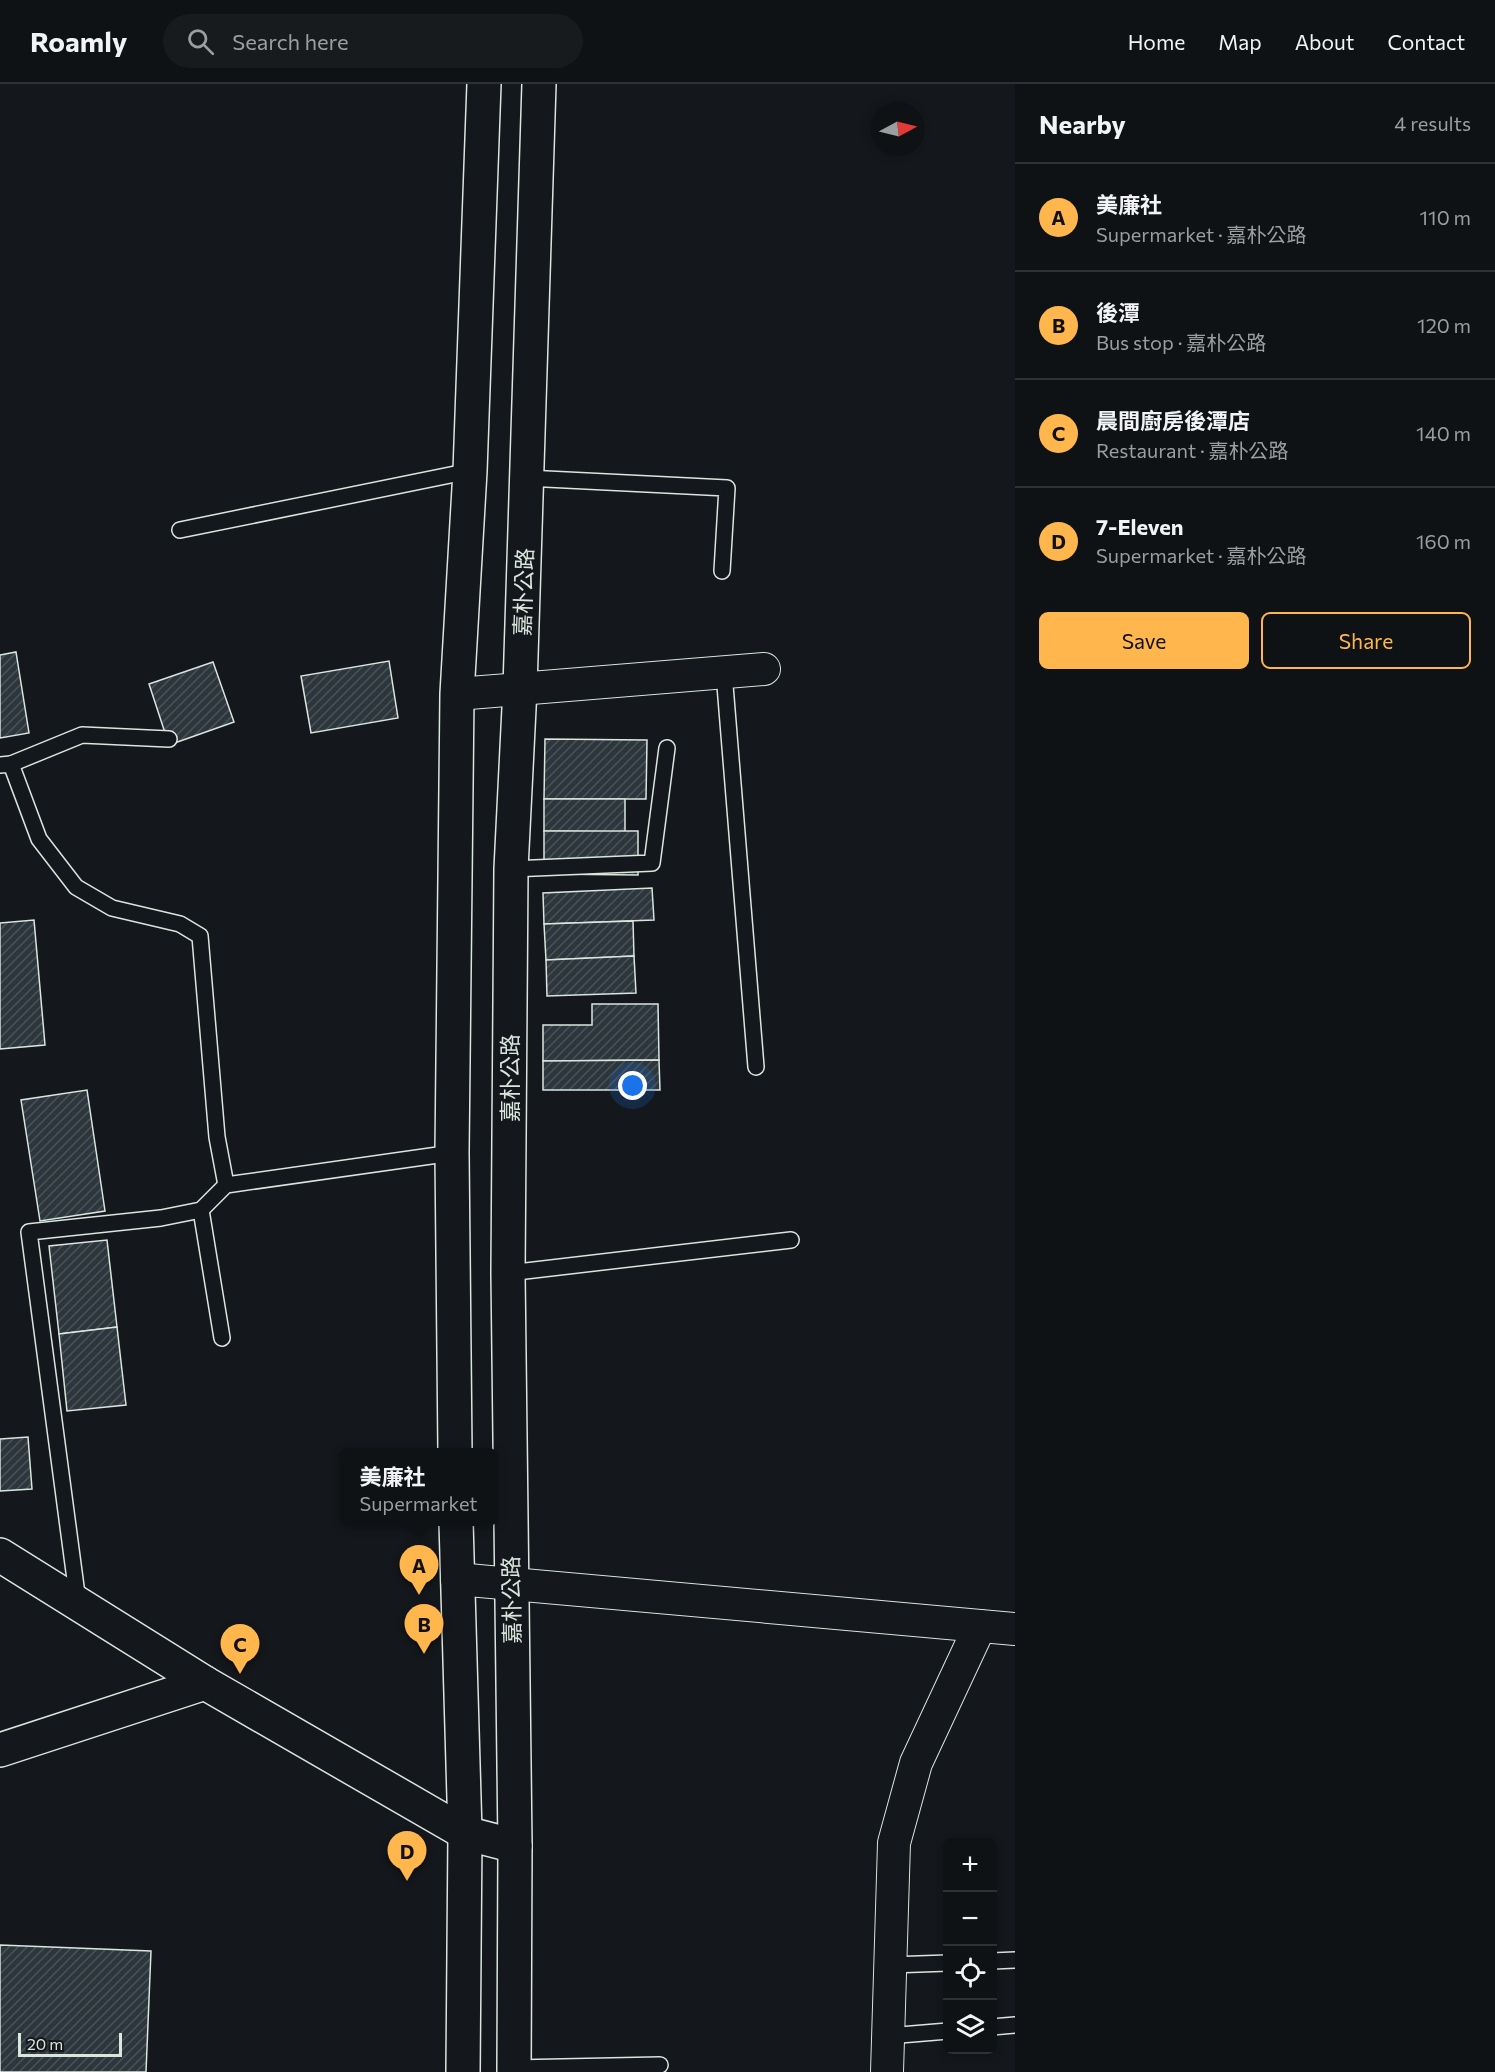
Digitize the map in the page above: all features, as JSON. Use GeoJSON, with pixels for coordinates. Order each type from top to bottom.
{"type":"FeatureCollection","features":[{"type":"Feature","properties":{"kind":"main road"},"geometry":{"type":"LineString","coordinates":[[455,1448],[452,1153],[458,694],[470,471],[484,84]]}},
{"type":"Feature","properties":{"kind":"main road","name":"嘉朴公路"},"geometry":{"type":"LineString","coordinates":[[514,2070],[508,1273],[511,869],[520,688],[539,84]]}},
{"type":"Feature","properties":{"kind":"main road"},"geometry":{"type":"LineString","coordinates":[[456,1526],[465,1833],[463,2072]]}},
{"type":"Feature","properties":{"kind":"main road"},"geometry":{"type":"LineString","coordinates":[[0,1555],[205,1683],[465,1833],[514,1846]]}},
{"type":"Feature","properties":{"kind":"main road"},"geometry":{"type":"LineString","coordinates":[[0,1750],[205,1683]]}},
{"type":"Feature","properties":{"kind":"street"},"geometry":{"type":"LineString","coordinates":[[458,694],[764,669]]}},
{"type":"Feature","properties":{"kind":"street"},"geometry":{"type":"LineString","coordinates":[[457,1579],[1015,1629]]}},
{"type":"Feature","properties":{"kind":"street"},"geometry":{"type":"LineString","coordinates":[[887,2072],[894,1843],[916,1763],[980,1626]]}},
{"type":"Feature","properties":{"kind":"lane"},"geometry":{"type":"LineString","coordinates":[[180,530],[470,471]]}},
{"type":"Feature","properties":{"kind":"lane"},"geometry":{"type":"LineString","coordinates":[[526,478],[727,488],[722,572]]}},
{"type":"Feature","properties":{"kind":"lane"},"geometry":{"type":"LineString","coordinates":[[724,673],[756,1067]]}},
{"type":"Feature","properties":{"kind":"lane"},"geometry":{"type":"LineString","coordinates":[[169,739],[82,735],[5,765],[39,839],[76,887],[112,908],[180,924],[200,936],[217,1137],[226,1185]]}},
{"type":"Feature","properties":{"kind":"lane"},"geometry":{"type":"LineString","coordinates":[[511,869],[652,863],[667,748]]}},
{"type":"Feature","properties":{"kind":"lane"},"geometry":{"type":"LineString","coordinates":[[78,1604],[29,1232],[161,1218],[201,1210],[226,1185],[452,1153]]}},
{"type":"Feature","properties":{"kind":"lane"},"geometry":{"type":"LineString","coordinates":[[201,1210],[222,1338]]}},
{"type":"Feature","properties":{"kind":"lane"},"geometry":{"type":"LineString","coordinates":[[508,1273],[791,1240]]}},
{"type":"Feature","properties":{"kind":"lane"},"geometry":{"type":"LineString","coordinates":[[997,1961],[1015,1960]]}},
{"type":"Feature","properties":{"kind":"lane"},"geometry":{"type":"LineString","coordinates":[[890,1965],[943,1963]]}},
{"type":"Feature","properties":{"kind":"lane"},"geometry":{"type":"LineString","coordinates":[[997,2027],[1015,2025]]}},
{"type":"Feature","properties":{"kind":"lane"},"geometry":{"type":"LineString","coordinates":[[888,2036],[943,2031]]}},
{"type":"Feature","properties":{"kind":"lane"},"geometry":{"type":"LineString","coordinates":[[514,2070],[660,2065]]}},
{"type":"Feature","properties":{"kind":"building"},"geometry":{"type":"Polygon","coordinates":[[[16,652],[29,733],[0,738],[0,655],[16,652]]]}},
{"type":"Feature","properties":{"kind":"building"},"geometry":{"type":"Polygon","coordinates":[[[389,661],[398,718],[311,733],[301,676],[389,661]]]}},
{"type":"Feature","properties":{"kind":"building"},"geometry":{"type":"Polygon","coordinates":[[[213,662],[234,722],[169,745],[149,684],[213,662]]]}},
{"type":"Feature","properties":{"kind":"building"},"geometry":{"type":"Polygon","coordinates":[[[545,739],[647,740],[646,799],[544,799],[545,739]]]}},
{"type":"Feature","properties":{"kind":"building"},"geometry":{"type":"Polygon","coordinates":[[[544,799],[625,799],[625,832],[544,831],[544,799]]]}},
{"type":"Feature","properties":{"kind":"building"},"geometry":{"type":"Polygon","coordinates":[[[544,831],[638,831],[638,875],[544,874],[544,831]]]}},
{"type":"Feature","properties":{"kind":"building"},"geometry":{"type":"Polygon","coordinates":[[[652,888],[654,920],[544,924],[543,893],[652,888]]]}},
{"type":"Feature","properties":{"kind":"building"},"geometry":{"type":"Polygon","coordinates":[[[34,920],[45,1045],[0,1049],[0,923],[34,920]]]}},
{"type":"Feature","properties":{"kind":"building"},"geometry":{"type":"Polygon","coordinates":[[[633,921],[634,956],[546,960],[544,924],[633,921]]]}},
{"type":"Feature","properties":{"kind":"building"},"geometry":{"type":"Polygon","coordinates":[[[634,956],[636,993],[547,996],[546,960],[634,956]]]}},
{"type":"Feature","properties":{"kind":"building"},"geometry":{"type":"Polygon","coordinates":[[[592,1004],[658,1004],[659,1060],[543,1061],[543,1025],[592,1025],[592,1004]]]}},
{"type":"Feature","properties":{"kind":"building"},"geometry":{"type":"Polygon","coordinates":[[[659,1060],[660,1090],[543,1090],[543,1061],[659,1060]]]}},
{"type":"Feature","properties":{"kind":"building"},"geometry":{"type":"Polygon","coordinates":[[[87,1090],[105,1211],[40,1221],[21,1100],[87,1090]]]}},
{"type":"Feature","properties":{"kind":"building"},"geometry":{"type":"Polygon","coordinates":[[[107,1240],[117,1327],[59,1334],[49,1246],[107,1240]]]}},
{"type":"Feature","properties":{"kind":"building"},"geometry":{"type":"Polygon","coordinates":[[[117,1327],[126,1405],[67,1411],[59,1334],[117,1327]]]}},
{"type":"Feature","properties":{"kind":"building"},"geometry":{"type":"Polygon","coordinates":[[[28,1437],[32,1489],[0,1491],[0,1439],[28,1437]]]}},
{"type":"Feature","properties":{"kind":"building"},"geometry":{"type":"Polygon","coordinates":[[[0,1945],[151,1951],[146,2072],[0,2072],[0,1945]]]}},
{"type":"Feature","properties":{"kind":"place","name":"美廉社"},"geometry":{"type":"Point","coordinates":[419,1595]}},
{"type":"Feature","properties":{"kind":"place","name":"後潭"},"geometry":{"type":"Point","coordinates":[424,1654]}},
{"type":"Feature","properties":{"kind":"place","name":"晨間廚房後潭店"},"geometry":{"type":"Point","coordinates":[240,1674]}},
{"type":"Feature","properties":{"kind":"place","name":"7-Eleven"},"geometry":{"type":"Point","coordinates":[407,1881]}}]}
